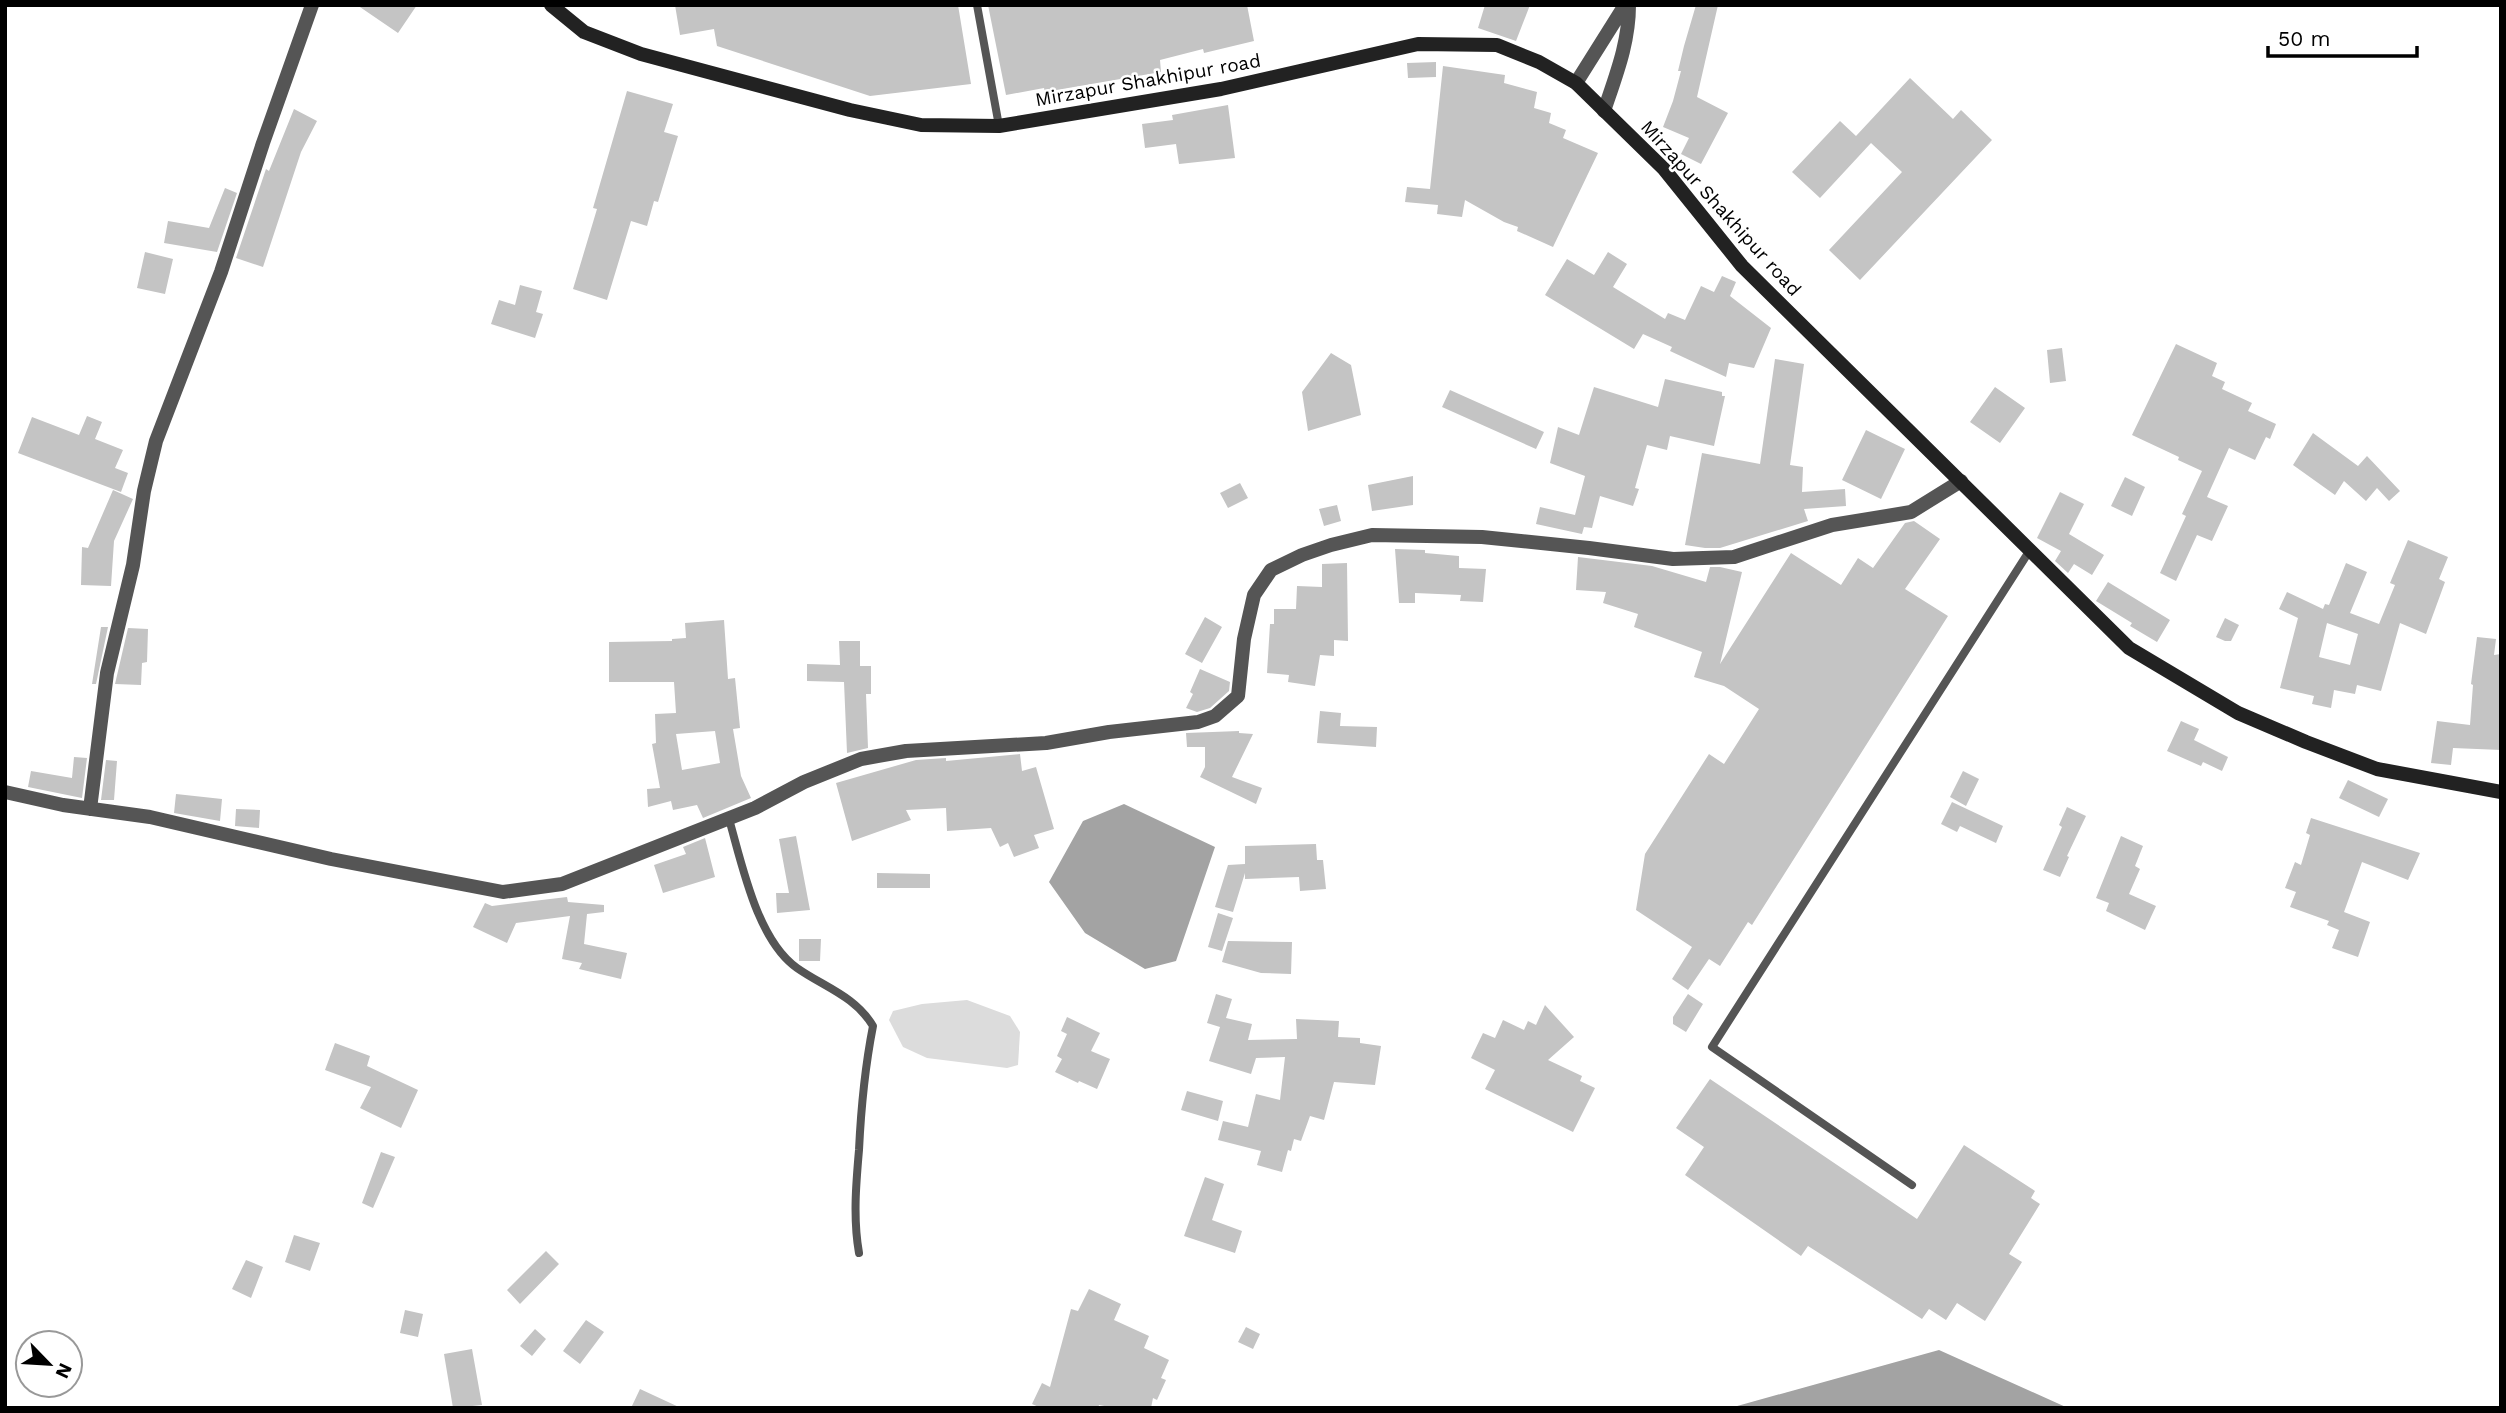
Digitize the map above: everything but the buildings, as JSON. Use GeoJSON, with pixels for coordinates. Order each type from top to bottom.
{"type":"FeatureCollection","features":[{"type":"Feature","properties":{"kind":"main road","name":"Mirzapur Shakhipur road"},"geometry":{"type":"LineString","coordinates":[[551,5],[584,32],[641,54],[850,110],[921,125],[999,126],[1221,89],[1418,44],[1497,45],[1539,62],[1576,83],[1664,169],[1742,266],[2129,648],[2238,713],[2306,742],[2377,769],[2501,792]]}},
{"type":"Feature","properties":{"kind":"street"},"geometry":{"type":"LineString","coordinates":[[90,809],[107,673],[133,565],[144,491],[156,441],[221,272],[312,5]]}},
{"type":"Feature","properties":{"kind":"street"},"geometry":{"type":"LineString","coordinates":[[1576,83],[1627,5]]}},
{"type":"Feature","properties":{"kind":"street"},"geometry":{"type":"LineString","coordinates":[[1604,111],[1622,61],[1629,29],[1627,5]]}},
{"type":"Feature","properties":{"kind":"street"},"geometry":{"type":"LineString","coordinates":[[5,792],[63,805],[150,817],[331,859],[503,892],[562,884],[729,819],[804,782],[861,759],[906,751],[1046,743],[1109,732],[1198,722],[1215,716],[1237,695],[1244,639],[1254,595],[1271,570],[1331,545],[1372,536],[1482,537],[1673,559],[1734,557],[1832,525],[1910,512],[1961,481]]}},
{"type":"Feature","properties":{"kind":"lane"},"geometry":{"type":"LineString","coordinates":[[977,5],[999,126]]}},
{"type":"Feature","properties":{"kind":"lane"},"geometry":{"type":"LineString","coordinates":[[1912,1185],[1712,1046],[2030,550]]}},
{"type":"Feature","properties":{"kind":"lane"},"geometry":{"type":"LineString","coordinates":[[729,819],[757,912],[778,948],[795,967],[837,990],[865,1013],[873,1026],[864,1072],[857,1171],[856,1232],[859,1253]]}},
{"type":"Feature","properties":{"kind":"shaded area"},"geometry":{"type":"Polygon","coordinates":[[[1124,804],[1215,847],[1176,961],[1145,969],[1085,933],[1049,882],[1083,821],[1124,804]]]}},
{"type":"Feature","properties":{"kind":"shaded area"},"geometry":{"type":"Polygon","coordinates":[[[967,1000],[1010,1016],[1020,1032],[1018,1065],[1007,1068],[927,1058],[903,1047],[889,1020],[893,1011],[922,1004],[967,1000]]]}},
{"type":"Feature","properties":{"kind":"shaded area"},"geometry":{"type":"Polygon","coordinates":[[[1939,1350],[2068,1408],[1730,1408],[1939,1350]]]}}]}
